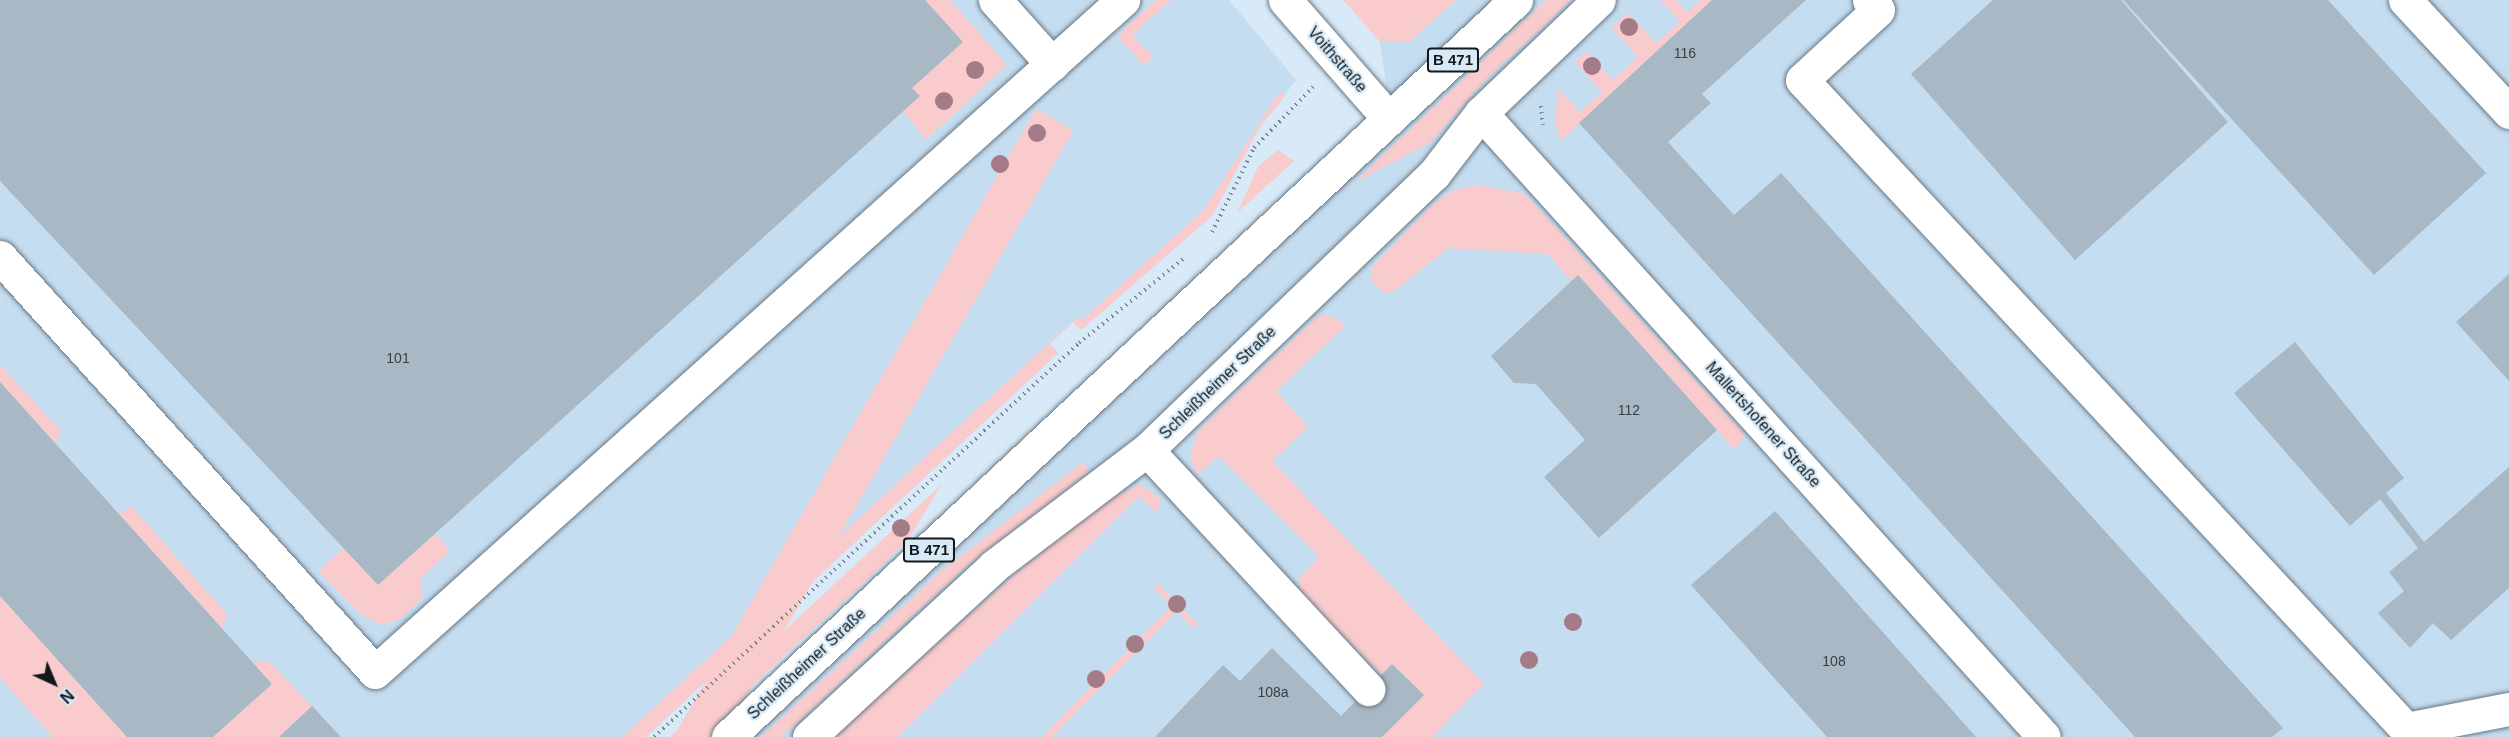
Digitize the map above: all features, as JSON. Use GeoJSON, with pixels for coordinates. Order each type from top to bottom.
{"type":"FeatureCollection","features":[{"type":"Feature","properties":{"kind":"street"},"geometry":{"type":"LineString","coordinates":[[995,0],[1052,64]]}},
{"type":"Feature","properties":{"kind":"street"},"geometry":{"type":"LineString","coordinates":[[0,257],[375,672],[1123,0]]}},
{"type":"Feature","properties":{"kind":"street","name":"Voithstraße"},"geometry":{"type":"LineString","coordinates":[[1285,0],[1389,119]]}},
{"type":"Feature","properties":{"kind":"street","name":"Schleißheimer Straße"},"geometry":{"type":"LineString","coordinates":[[728,737],[1516,0]]}},
{"type":"Feature","properties":{"kind":"street","name":"Schleißheimer Straße"},"geometry":{"type":"LineString","coordinates":[[809,737],[994,566],[1147,450],[1434,174],[1481,113],[1599,0]]}},
{"type":"Feature","properties":{"kind":"street"},"geometry":{"type":"LineString","coordinates":[[1869,0],[1878,10],[1802,80],[2404,733],[2509,709]]}},
{"type":"Feature","properties":{"kind":"street"},"geometry":{"type":"LineString","coordinates":[[2405,0],[2509,112]]}},
{"type":"Feature","properties":{"kind":"street","name":"Mallertshofener Straße"},"geometry":{"type":"LineString","coordinates":[[1481,113],[2044,737]]}},
{"type":"Feature","properties":{"kind":"street"},"geometry":{"type":"LineString","coordinates":[[1147,450],[1368,689]]}},
{"type":"Feature","properties":{"kind":"path"},"geometry":{"type":"LineString","coordinates":[[1209,238],[1254,148],[1340,64]]}},
{"type":"Feature","properties":{"kind":"path"},"geometry":{"type":"LineString","coordinates":[[654,737],[1079,344],[1191,252]]}},
{"type":"Feature","properties":{"kind":"shaded area"},"geometry":{"type":"Polygon","coordinates":[[[0,0],[1229,0],[1296,80],[1258,130],[1212,216],[1081,330],[1073,322],[1050,344],[1058,353],[646,737],[0,737],[0,0]]]}},
{"type":"Feature","properties":{"kind":"shaded area"},"geometry":{"type":"Polygon","coordinates":[[[925,0],[950,0],[1007,65],[926,140],[903,111],[919,96],[912,88],[963,42],[925,0]]]}},
{"type":"Feature","properties":{"kind":"shaded area"},"geometry":{"type":"Polygon","coordinates":[[[1156,0],[1171,0],[1132,35],[1153,57],[1144,66],[1117,36],[1156,0]]]}},
{"type":"Feature","properties":{"kind":"shaded area"},"geometry":{"type":"Polygon","coordinates":[[[1343,0],[1456,0],[1410,41],[1380,42],[1343,0]]]}},
{"type":"Feature","properties":{"kind":"shaded area"},"geometry":{"type":"Polygon","coordinates":[[[1456,0],[2509,0],[2509,737],[721,737],[1391,119],[1380,42],[1410,41],[1456,0]]]}},
{"type":"Feature","properties":{"kind":"shaded area"},"geometry":{"type":"Polygon","coordinates":[[[1546,0],[1571,0],[1484,81],[1431,142],[1354,183],[1546,0]]]}},
{"type":"Feature","properties":{"kind":"shaded area"},"geometry":{"type":"Polygon","coordinates":[[[1660,0],[1676,0],[1687,12],[1701,0],[1712,0],[1560,141],[1555,120],[1558,89],[1580,112],[1602,92],[1575,62],[1586,52],[1613,80],[1638,57],[1612,28],[1628,13],[1656,43],[1680,21],[1660,0]]]}},
{"type":"Feature","properties":{"kind":"shaded area"},"geometry":{"type":"Polygon","coordinates":[[[1280,91],[1285,96],[1258,130],[1212,216],[1081,330],[1073,322],[1050,344],[1058,353],[646,737],[622,737],[1077,317],[1081,321],[1204,210],[1280,91]]]}},
{"type":"Feature","properties":{"kind":"shaded area"},"geometry":{"type":"Polygon","coordinates":[[[1036,109],[1073,130],[723,737],[673,737],[1036,109]]]}},
{"type":"Feature","properties":{"kind":"shaded area"},"geometry":{"type":"Polygon","coordinates":[[[1278,150],[1294,161],[1237,213],[1258,167],[1278,150]]]}},
{"type":"Feature","properties":{"kind":"shaded area"},"geometry":{"type":"Polygon","coordinates":[[[1477,185],[1525,194],[1745,435],[1735,450],[1579,276],[1572,281],[1547,254],[1448,248],[1395,290],[1385,294],[1371,280],[1373,265],[1433,204],[1454,190],[1477,185]]]}},
{"type":"Feature","properties":{"kind":"shaded area"},"geometry":{"type":"Polygon","coordinates":[[[1319,315],[1334,317],[1345,326],[1276,391],[1308,427],[1272,461],[1484,684],[1432,737],[1382,737],[1423,694],[1392,664],[1382,675],[1299,591],[1299,579],[1319,557],[1219,456],[1197,475],[1190,458],[1197,432],[1319,315]]]}},
{"type":"Feature","properties":{"kind":"shaded area"},"geometry":{"type":"Polygon","coordinates":[[[0,365],[61,431],[56,444],[0,382],[0,365]]]}},
{"type":"Feature","properties":{"kind":"shaded area"},"geometry":{"type":"Polygon","coordinates":[[[1083,462],[1090,471],[970,563],[781,737],[761,737],[940,572],[1083,462]]]}},
{"type":"Feature","properties":{"kind":"shaded area"},"geometry":{"type":"Polygon","coordinates":[[[942,484],[908,540],[873,574],[696,737],[670,737],[942,484]]]}},
{"type":"Feature","properties":{"kind":"shaded area"},"geometry":{"type":"Polygon","coordinates":[[[1140,484],[1161,499],[1157,513],[1139,496],[898,737],[833,737],[1076,519],[1140,484]]]}},
{"type":"Feature","properties":{"kind":"shaded area"},"geometry":{"type":"Polygon","coordinates":[[[131,506],[227,614],[223,629],[119,514],[131,506]]]}},
{"type":"Feature","properties":{"kind":"shaded area"},"geometry":{"type":"Polygon","coordinates":[[[435,534],[450,551],[420,579],[423,598],[399,620],[380,624],[362,615],[318,571],[344,548],[379,584],[435,534]]]}},
{"type":"Feature","properties":{"kind":"shaded area"},"geometry":{"type":"Polygon","coordinates":[[[1157,583],[1198,624],[1194,628],[1177,611],[1052,737],[1042,737],[1172,606],[1153,587],[1157,583]]]}},
{"type":"Feature","properties":{"kind":"shaded area"},"geometry":{"type":"Polygon","coordinates":[[[0,596],[127,737],[53,737],[0,678],[0,596]]]}},
{"type":"Feature","properties":{"kind":"shaded area"},"geometry":{"type":"Polygon","coordinates":[[[268,661],[312,706],[279,737],[213,737],[272,684],[253,663],[268,661]]]}},
{"type":"Feature","properties":{"kind":"building"},"geometry":{"type":"Polygon","coordinates":[[[0,0],[925,0],[963,42],[912,88],[920,96],[378,585],[0,181],[0,0]]]}},
{"type":"Feature","properties":{"kind":"building"},"geometry":{"type":"Polygon","coordinates":[[[1712,0],[1806,0],[1702,94],[1711,103],[1668,142],[1734,215],[1781,173],[2283,728],[2272,737],[2135,737],[1579,123],[1712,0]]]}},
{"type":"Feature","properties":{"kind":"building"},"geometry":{"type":"Polygon","coordinates":[[[1993,0],[2121,0],[2228,122],[2075,260],[1911,74],[1993,0]]]}},
{"type":"Feature","properties":{"kind":"building"},"geometry":{"type":"Polygon","coordinates":[[[2123,0],[2328,0],[2486,173],[2374,275],[2123,0]]]}},
{"type":"Feature","properties":{"kind":"building"},"geometry":{"type":"Polygon","coordinates":[[[2509,274],[2509,381],[2456,322],[2509,274]]]}},
{"type":"Feature","properties":{"kind":"building"},"geometry":{"type":"Polygon","coordinates":[[[1578,275],[1717,430],[1599,538],[1544,477],[1585,440],[1536,384],[1514,383],[1491,356],[1578,275]]]}},
{"type":"Feature","properties":{"kind":"building"},"geometry":{"type":"Polygon","coordinates":[[[2295,342],[2404,478],[2386,493],[2424,542],[2509,467],[2509,588],[2451,640],[2433,623],[2410,648],[2378,613],[2404,591],[2389,572],[2418,548],[2380,499],[2350,526],[2234,393],[2295,342]]]}},
{"type":"Feature","properties":{"kind":"building"},"geometry":{"type":"Polygon","coordinates":[[[0,382],[272,684],[213,737],[127,737],[0,596],[0,382]]]}},
{"type":"Feature","properties":{"kind":"building"},"geometry":{"type":"Polygon","coordinates":[[[1775,511],[1976,737],[1827,737],[1691,585],[1775,511]]]}},
{"type":"Feature","properties":{"kind":"building"},"geometry":{"type":"Polygon","coordinates":[[[1272,648],[1341,716],[1392,664],[1424,695],[1382,737],[1155,737],[1223,665],[1240,681],[1272,648]]]}},
{"type":"Feature","properties":{"kind":"building"},"geometry":{"type":"Polygon","coordinates":[[[312,706],[341,737],[279,737],[312,706]]]}}]}
